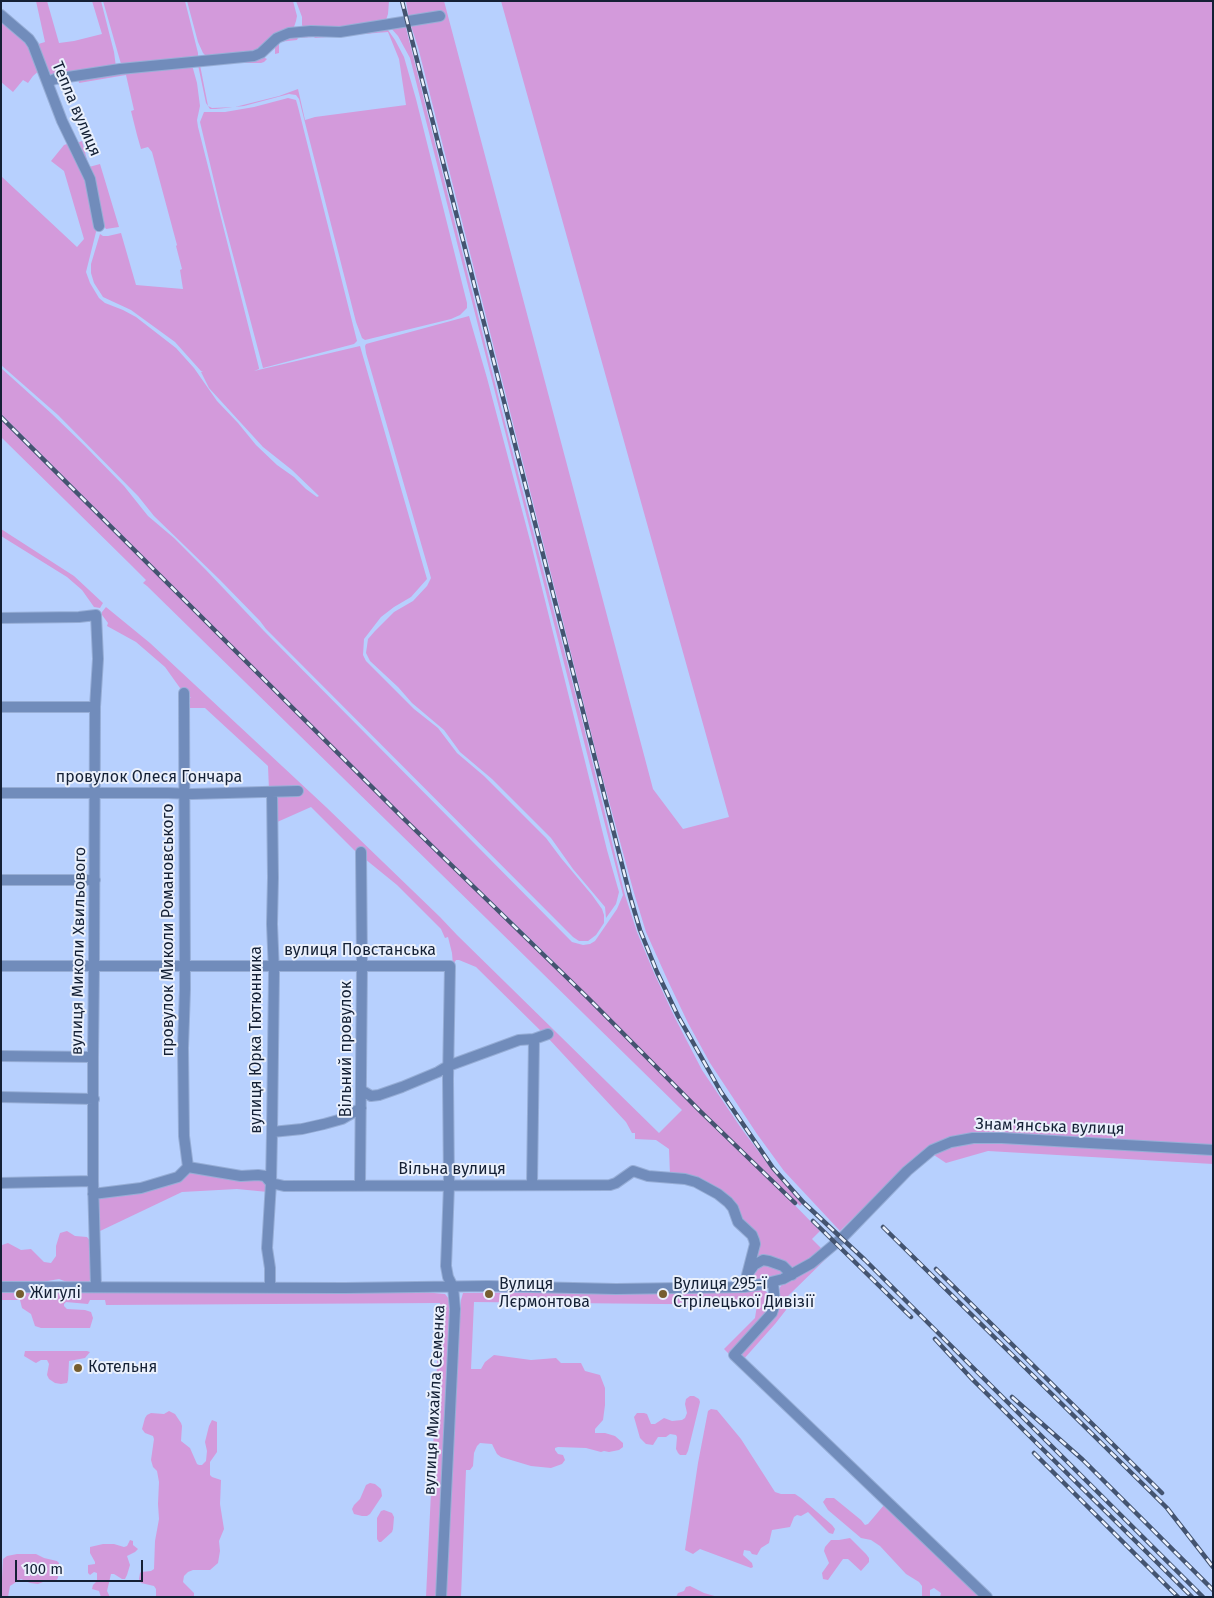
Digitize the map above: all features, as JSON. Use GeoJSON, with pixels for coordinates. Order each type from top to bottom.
{"type":"FeatureCollection","features":[{"type":"Feature","properties":{"kind":"street","name":"Тепла вулиця"},"geometry":{"type":"LineString","coordinates":[[1,15],[34,45],[64,126],[90,179],[99,226]]}},
{"type":"Feature","properties":{"kind":"street"},"geometry":{"type":"LineString","coordinates":[[48,82],[120,69],[254,56],[261,54],[277,38],[288,33],[311,31],[340,32],[440,16]]}},
{"type":"Feature","properties":{"kind":"street","name":"вулиця Миколи Хвильового"},"geometry":{"type":"LineString","coordinates":[[1,618],[96,615],[98,659],[95,707],[93,1056],[93,1194],[96,1287]]}},
{"type":"Feature","properties":{"kind":"street","name":"провулок Миколи Романовського"},"geometry":{"type":"LineString","coordinates":[[184,693],[185,966],[183,1048],[184,1136],[188,1167]]}},
{"type":"Feature","properties":{"kind":"street"},"geometry":{"type":"LineString","coordinates":[[1,707],[95,707]]}},
{"type":"Feature","properties":{"kind":"street","name":"провулок Олеся Гончара"},"geometry":{"type":"LineString","coordinates":[[1,793],[185,794],[298,791]]}},
{"type":"Feature","properties":{"kind":"street","name":"вулиця Юрка Тютюнника"},"geometry":{"type":"LineString","coordinates":[[270,1287],[267,1248],[272,1183],[272,792]]}},
{"type":"Feature","properties":{"kind":"street","name":"Вільний провулок"},"geometry":{"type":"LineString","coordinates":[[360,1185],[362,1108],[361,852]]}},
{"type":"Feature","properties":{"kind":"street"},"geometry":{"type":"LineString","coordinates":[[1,880],[95,880]]}},
{"type":"Feature","properties":{"kind":"street","name":"вулиця Повстанська"},"geometry":{"type":"LineString","coordinates":[[1,966],[450,966]]}},
{"type":"Feature","properties":{"kind":"street","name":"вулиця Михайла Семенка"},"geometry":{"type":"LineString","coordinates":[[441,1597],[455,1309],[453,1287],[448,1277],[446,1266],[449,1185],[448,1066],[450,966]]}},
{"type":"Feature","properties":{"kind":"street"},"geometry":{"type":"LineString","coordinates":[[361,1090],[371,1096],[379,1095],[411,1084],[448,1066],[520,1040],[534,1039],[548,1034]]}},
{"type":"Feature","properties":{"kind":"street"},"geometry":{"type":"LineString","coordinates":[[532,1185],[534,1039]]}},
{"type":"Feature","properties":{"kind":"street"},"geometry":{"type":"LineString","coordinates":[[1,1056],[93,1056]]}},
{"type":"Feature","properties":{"kind":"street"},"geometry":{"type":"LineString","coordinates":[[1,1098],[94,1099]]}},
{"type":"Feature","properties":{"kind":"street"},"geometry":{"type":"LineString","coordinates":[[272,1132],[324,1124],[362,1108]]}},
{"type":"Feature","properties":{"kind":"street","name":"Знам'янська вулиця"},"geometry":{"type":"LineString","coordinates":[[1,1287],[507,1286],[616,1289],[744,1287],[773,1282],[812,1263],[836,1244],[907,1171],[941,1145],[960,1140],[1002,1138],[1213,1150]]}},
{"type":"Feature","properties":{"kind":"street"},"geometry":{"type":"LineString","coordinates":[[93,1194],[141,1188],[178,1177],[188,1167]]}},
{"type":"Feature","properties":{"kind":"street","name":"Вільна вулиця"},"geometry":{"type":"LineString","coordinates":[[188,1167],[241,1176],[265,1176],[272,1183],[284,1186],[610,1185],[633,1171],[648,1176],[685,1179],[696,1182],[728,1202],[733,1208],[738,1222],[752,1236],[755,1244],[744,1287]]}},
{"type":"Feature","properties":{"kind":"street"},"geometry":{"type":"LineString","coordinates":[[1,1183],[93,1181]]}},
{"type":"Feature","properties":{"kind":"street"},"geometry":{"type":"LineString","coordinates":[[747,1275],[754,1265],[763,1260],[777,1262],[792,1274]]}},
{"type":"Feature","properties":{"kind":"street"},"geometry":{"type":"LineString","coordinates":[[773,1282],[775,1303],[772,1313],[734,1355],[987,1597]]}},
{"type":"Feature","properties":{"kind":"shaded area"},"geometry":{"type":"Polygon","coordinates":[[[36,1],[47,1],[59,43],[102,34],[92,1],[101,1],[116,67],[54,76],[48,73],[35,45],[45,42],[36,1]]]}},
{"type":"Feature","properties":{"kind":"shaded area"},"geometry":{"type":"Polygon","coordinates":[[[103,1],[185,1],[198,57],[121,64],[103,1]]]}},
{"type":"Feature","properties":{"kind":"shaded area"},"geometry":{"type":"Polygon","coordinates":[[[187,1],[293,1],[297,16],[294,27],[263,49],[250,54],[206,56],[198,42],[187,1]]]}},
{"type":"Feature","properties":{"kind":"shaded area"},"geometry":{"type":"Polygon","coordinates":[[[296,1],[389,1],[386,20],[358,28],[304,29],[296,1]]]}},
{"type":"Feature","properties":{"kind":"shaded area"},"geometry":{"type":"Polygon","coordinates":[[[406,1],[444,1],[653,789],[683,829],[729,817],[501,1],[1213,1],[1213,1146],[972,1135],[904,1168],[840,1231],[784,1171],[757,1134],[710,1063],[688,1023],[646,932],[601,772],[418,47],[409,20],[406,1]]]}},
{"type":"Feature","properties":{"kind":"shaded area"},"geometry":{"type":"Polygon","coordinates":[[[1,19],[28,43],[40,70],[28,83],[23,80],[13,92],[1,82],[1,19]]]}},
{"type":"Feature","properties":{"kind":"shaded area"},"geometry":{"type":"Polygon","coordinates":[[[405,24],[625,895],[637,932],[675,1018],[702,1070],[741,1128],[771,1168],[802,1204],[800,1206],[701,1110],[545,953],[404,817],[1,414],[1,368],[85,446],[124,486],[148,516],[174,538],[206,570],[572,942],[583,945],[595,941],[617,909],[623,895],[410,58],[398,36],[390,27],[405,24]]]}},
{"type":"Feature","properties":{"kind":"shaded area"},"geometry":{"type":"Polygon","coordinates":[[[388,30],[404,57],[416,99],[467,308],[460,315],[451,319],[365,340],[362,338],[356,322],[299,99],[296,95],[289,94],[235,107],[279,96],[298,89],[305,120],[406,105],[399,59],[388,32],[298,38],[297,40],[279,42],[279,53],[275,54],[277,41],[282,37],[295,34],[388,30]]]}},
{"type":"Feature","properties":{"kind":"shaded area"},"geometry":{"type":"Polygon","coordinates":[[[263,57],[267,59],[261,63],[212,63],[200,65],[208,106],[199,63],[263,57]]]}},
{"type":"Feature","properties":{"kind":"shaded area"},"geometry":{"type":"Polygon","coordinates":[[[192,65],[200,106],[197,120],[198,127],[259,368],[254,371],[360,346],[427,579],[411,597],[381,617],[364,639],[363,655],[366,661],[414,709],[438,728],[457,753],[484,776],[546,838],[592,895],[602,909],[604,923],[596,935],[588,941],[579,941],[573,937],[266,629],[220,580],[154,516],[138,496],[58,415],[1,365],[1,176],[77,247],[84,239],[64,171],[51,161],[64,145],[70,143],[87,180],[98,224],[86,272],[99,298],[105,303],[136,317],[176,348],[194,368],[217,401],[256,445],[306,489],[317,497],[319,496],[292,470],[263,447],[209,388],[201,372],[203,371],[175,342],[131,310],[103,297],[94,283],[91,273],[91,264],[100,234],[108,236],[121,233],[136,285],[183,289],[180,270],[182,269],[177,245],[152,152],[148,147],[141,149],[131,111],[134,110],[126,75],[79,83],[78,77],[192,65]]]}},
{"type":"Feature","properties":{"kind":"shaded area"},"geometry":{"type":"Polygon","coordinates":[[[288,98],[296,100],[298,107],[357,341],[354,344],[263,368],[200,122],[204,112],[225,112],[288,98]]]}},
{"type":"Feature","properties":{"kind":"shaded area"},"geometry":{"type":"Polygon","coordinates":[[[208,106],[212,108],[234,107],[210,109],[208,106]]]}},
{"type":"Feature","properties":{"kind":"shaded area"},"geometry":{"type":"Polygon","coordinates":[[[82,141],[89,167],[100,164],[119,227],[106,229],[101,222],[77,143],[82,141]]]}},
{"type":"Feature","properties":{"kind":"shaded area"},"geometry":{"type":"Polygon","coordinates":[[[469,316],[532,548],[619,892],[616,904],[606,918],[605,907],[573,869],[551,838],[492,779],[460,752],[444,730],[412,703],[370,661],[366,653],[368,639],[394,612],[413,601],[427,586],[431,578],[365,346],[366,344],[469,316]]]}},
{"type":"Feature","properties":{"kind":"shaded area"},"geometry":{"type":"Polygon","coordinates":[[[1,419],[402,819],[783,1193],[820,1231],[812,1239],[822,1249],[799,1267],[770,1278],[751,1280],[749,1278],[757,1243],[730,1201],[670,1175],[669,1149],[656,1140],[635,1139],[635,1133],[632,1133],[626,1122],[548,1038],[476,967],[459,960],[456,960],[453,965],[448,937],[445,938],[441,929],[397,885],[354,850],[311,807],[275,823],[269,790],[268,766],[205,708],[186,708],[187,698],[191,698],[180,688],[165,667],[136,642],[107,626],[108,623],[102,615],[106,607],[150,643],[326,807],[659,1133],[682,1110],[143,583],[146,580],[1,437],[1,419]]]}},
{"type":"Feature","properties":{"kind":"shaded area"},"geometry":{"type":"Polygon","coordinates":[[[1,529],[74,576],[103,603],[100,608],[94,607],[82,590],[67,577],[1,536],[1,529]]]}},
{"type":"Feature","properties":{"kind":"shaded area"},"geometry":{"type":"Polygon","coordinates":[[[1002,1142],[1213,1153],[1213,1164],[988,1151],[946,1163],[934,1155],[961,1143],[1002,1142]]]}},
{"type":"Feature","properties":{"kind":"shaded area"},"geometry":{"type":"Polygon","coordinates":[[[189,1170],[258,1177],[268,1183],[268,1192],[237,1189],[182,1192],[98,1232],[98,1200],[101,1197],[189,1170]]]}},
{"type":"Feature","properties":{"kind":"shaded area"},"geometry":{"type":"Polygon","coordinates":[[[67,1231],[75,1236],[87,1237],[91,1242],[91,1278],[89,1282],[67,1282],[59,1279],[42,1282],[1,1281],[2,1245],[8,1243],[21,1250],[31,1249],[44,1262],[51,1263],[56,1256],[56,1246],[60,1233],[67,1231]]]}},
{"type":"Feature","properties":{"kind":"shaded area"},"geometry":{"type":"Polygon","coordinates":[[[836,1249],[788,1296],[786,1310],[743,1360],[741,1354],[774,1315],[778,1291],[782,1284],[795,1278],[836,1249]]]}},
{"type":"Feature","properties":{"kind":"shaded area"},"geometry":{"type":"Polygon","coordinates":[[[763,1289],[771,1296],[769,1311],[729,1354],[724,1349],[755,1318],[757,1305],[474,1302],[471,1369],[481,1369],[485,1362],[494,1355],[531,1360],[556,1358],[561,1363],[581,1363],[585,1371],[600,1375],[605,1388],[603,1420],[595,1429],[595,1433],[615,1436],[623,1443],[623,1447],[619,1450],[601,1452],[586,1448],[558,1447],[555,1450],[558,1454],[563,1455],[565,1460],[562,1464],[551,1468],[531,1466],[501,1457],[497,1454],[492,1444],[480,1443],[474,1453],[473,1466],[470,1470],[466,1470],[461,1597],[445,1597],[461,1300],[463,1293],[731,1291],[763,1289]]]}},
{"type":"Feature","properties":{"kind":"shaded area"},"geometry":{"type":"Polygon","coordinates":[[[1,1291],[412,1291],[445,1294],[449,1299],[450,1309],[436,1597],[426,1597],[440,1303],[106,1305],[105,1300],[90,1300],[88,1304],[66,1302],[64,1306],[67,1309],[91,1312],[93,1318],[90,1328],[41,1328],[35,1326],[31,1314],[22,1308],[20,1300],[1,1300],[1,1291]]]}},
{"type":"Feature","properties":{"kind":"shaded area"},"geometry":{"type":"Polygon","coordinates":[[[25,1351],[90,1352],[85,1358],[69,1361],[67,1383],[61,1384],[49,1379],[47,1375],[49,1364],[47,1360],[41,1360],[36,1363],[24,1356],[25,1351]]]}},
{"type":"Feature","properties":{"kind":"shaded area"},"geometry":{"type":"Polygon","coordinates":[[[690,1396],[699,1399],[700,1402],[686,1455],[680,1455],[676,1449],[676,1435],[670,1434],[666,1437],[658,1437],[653,1445],[646,1444],[640,1438],[634,1417],[637,1413],[647,1414],[651,1424],[655,1424],[664,1418],[672,1421],[682,1420],[687,1413],[686,1399],[690,1396]]]}},
{"type":"Feature","properties":{"kind":"shaded area"},"geometry":{"type":"Polygon","coordinates":[[[711,1409],[717,1410],[741,1439],[775,1492],[795,1494],[801,1498],[832,1525],[835,1529],[833,1534],[829,1533],[808,1512],[801,1516],[797,1515],[794,1517],[790,1527],[772,1530],[769,1543],[761,1548],[757,1555],[744,1550],[743,1555],[752,1563],[753,1567],[751,1568],[700,1549],[693,1554],[685,1550],[698,1463],[708,1411],[711,1409]]]}},
{"type":"Feature","properties":{"kind":"shaded area"},"geometry":{"type":"Polygon","coordinates":[[[169,1411],[175,1414],[181,1423],[181,1441],[190,1448],[199,1465],[206,1461],[207,1451],[205,1442],[209,1426],[212,1420],[217,1422],[217,1452],[210,1462],[210,1475],[221,1480],[220,1504],[224,1529],[219,1541],[218,1563],[210,1570],[193,1570],[184,1576],[183,1582],[194,1593],[194,1597],[156,1597],[154,1586],[141,1583],[139,1579],[141,1572],[154,1569],[155,1541],[159,1519],[159,1482],[157,1471],[153,1467],[151,1460],[154,1439],[153,1436],[145,1433],[142,1429],[147,1415],[151,1413],[164,1414],[169,1411]]]}},
{"type":"Feature","properties":{"kind":"shaded area"},"geometry":{"type":"Polygon","coordinates":[[[370,1483],[375,1484],[381,1489],[382,1496],[367,1516],[354,1514],[352,1509],[354,1505],[360,1499],[366,1485],[370,1483]]]}},
{"type":"Feature","properties":{"kind":"shaded area"},"geometry":{"type":"Polygon","coordinates":[[[826,1498],[834,1498],[865,1525],[884,1505],[984,1597],[940,1597],[941,1593],[934,1588],[930,1590],[930,1597],[922,1597],[922,1586],[919,1582],[906,1574],[880,1546],[871,1540],[861,1538],[828,1510],[823,1502],[826,1498]]]}},
{"type":"Feature","properties":{"kind":"shaded area"},"geometry":{"type":"Polygon","coordinates":[[[384,1510],[392,1513],[394,1517],[393,1529],[392,1532],[379,1542],[377,1539],[377,1518],[381,1511],[384,1510]]]}},
{"type":"Feature","properties":{"kind":"shaded area"},"geometry":{"type":"Polygon","coordinates":[[[850,1538],[866,1554],[869,1562],[861,1571],[848,1559],[843,1559],[828,1580],[823,1579],[822,1573],[829,1563],[824,1551],[825,1547],[831,1540],[850,1538]]]}},
{"type":"Feature","properties":{"kind":"shaded area"},"geometry":{"type":"Polygon","coordinates":[[[130,1540],[133,1541],[133,1545],[138,1549],[127,1556],[130,1565],[125,1579],[111,1574],[107,1591],[110,1597],[101,1597],[99,1591],[92,1589],[97,1581],[97,1573],[94,1572],[90,1575],[88,1573],[88,1565],[95,1564],[90,1553],[90,1547],[114,1544],[124,1547],[127,1546],[130,1540]]]}},
{"type":"Feature","properties":{"kind":"shaded area"},"geometry":{"type":"Polygon","coordinates":[[[17,1554],[36,1554],[57,1561],[59,1563],[58,1578],[55,1582],[38,1584],[21,1579],[10,1586],[8,1597],[1,1597],[3,1559],[17,1554]]]}},
{"type":"Feature","properties":{"kind":"shaded area"},"geometry":{"type":"Polygon","coordinates":[[[690,1586],[718,1597],[676,1597],[678,1593],[690,1586]]]}},
{"type":"Feature","properties":{"kind":"railway"},"geometry":{"type":"LineString","coordinates":[[402,1],[630,896],[640,930],[678,1016],[721,1092],[773,1168],[803,1202],[865,1260],[1203,1597]]}},
{"type":"Feature","properties":{"kind":"railway"},"geometry":{"type":"LineString","coordinates":[[1,417],[403,818],[795,1203]]}},
{"type":"Feature","properties":{"kind":"railway"},"geometry":{"type":"LineString","coordinates":[[813,1221],[911,1317]]}},
{"type":"Feature","properties":{"kind":"railway"},"geometry":{"type":"LineString","coordinates":[[883,1227],[1167,1508],[1213,1567]]}},
{"type":"Feature","properties":{"kind":"railway"},"geometry":{"type":"LineString","coordinates":[[936,1269],[1162,1493]]}},
{"type":"Feature","properties":{"kind":"railway"},"geometry":{"type":"LineString","coordinates":[[935,1339],[972,1379],[1192,1597]]}},
{"type":"Feature","properties":{"kind":"railway"},"geometry":{"type":"LineString","coordinates":[[1012,1397],[1083,1460],[1213,1590]]}},
{"type":"Feature","properties":{"kind":"railway"},"geometry":{"type":"LineString","coordinates":[[1034,1453],[1178,1597]]}},
{"type":"Feature","properties":{"kind":"place","name":"Жигулі"},"geometry":{"type":"Point","coordinates":[20,1294]}},
{"type":"Feature","properties":{"kind":"place","name":"Вулиця Лєрмонтова"},"geometry":{"type":"Point","coordinates":[489,1294]}},
{"type":"Feature","properties":{"kind":"place","name":"Вулиця 295-ї Стрілецької Дивізії"},"geometry":{"type":"Point","coordinates":[663,1294]}},
{"type":"Feature","properties":{"kind":"place","name":"Котельня"},"geometry":{"type":"Point","coordinates":[78,1368]}}]}
